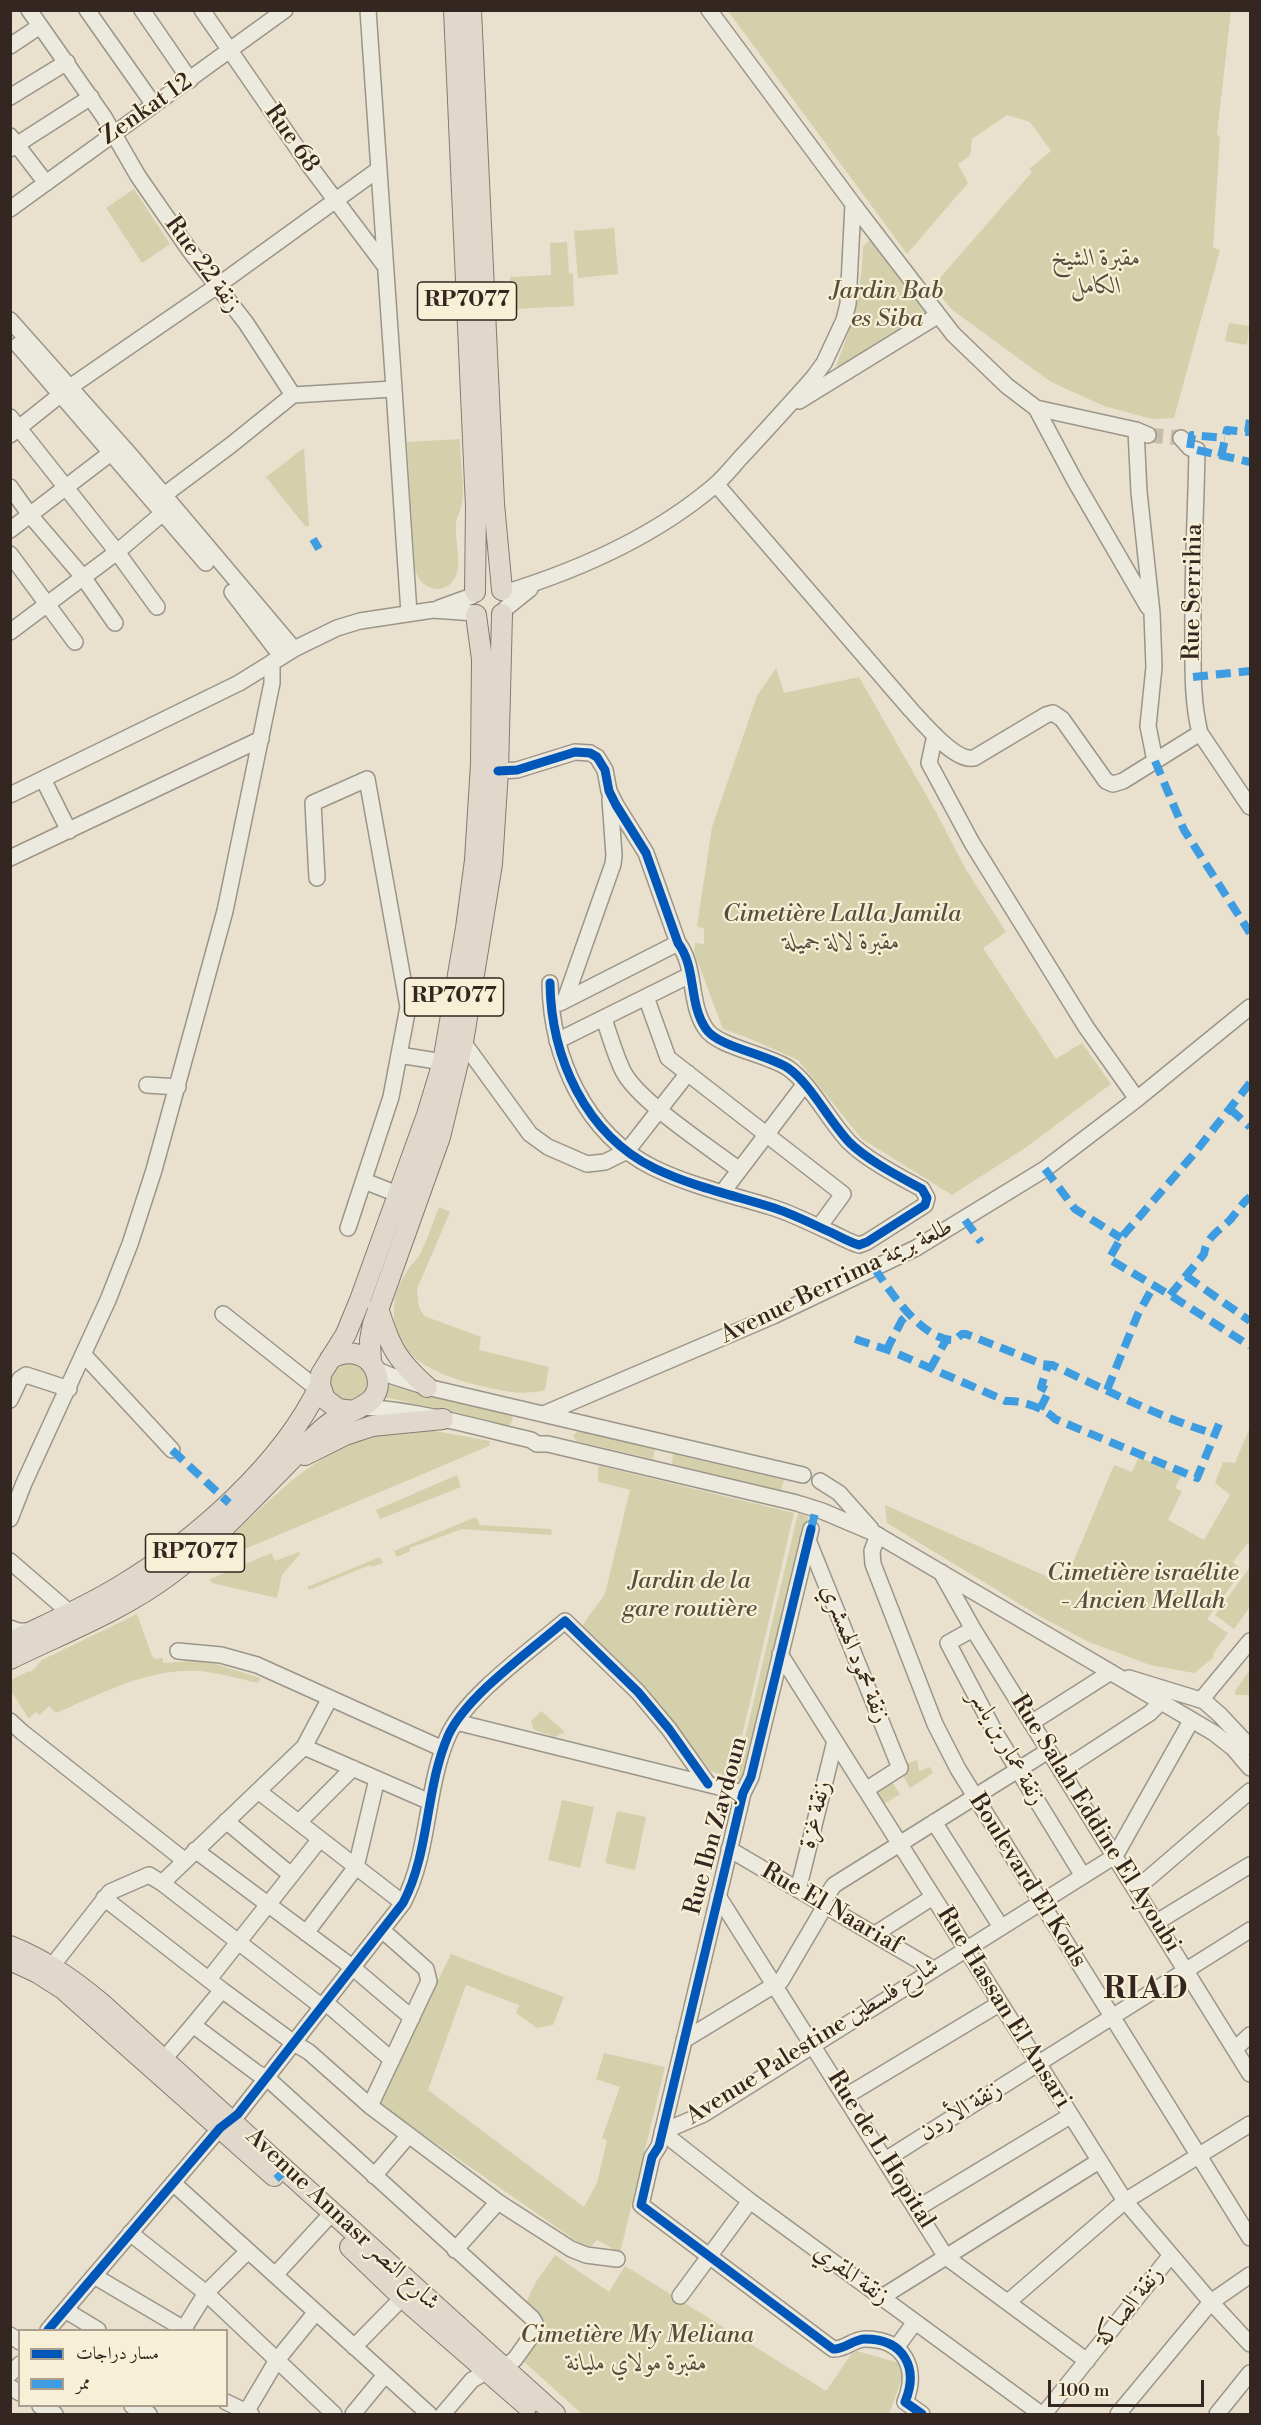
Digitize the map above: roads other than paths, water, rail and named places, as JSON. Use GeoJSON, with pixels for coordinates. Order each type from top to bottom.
{"type":"FeatureCollection","features":[{"type":"Feature","properties":{"kind":"main road","name":"RP7077"},"geometry":{"type":"LineString","coordinates":[[10,1641],[119,1587],[156,1563],[229,1503],[261,1469],[299,1420],[320,1385],[322,1369],[346,1334],[400,1195],[442,1062],[466,928],[479,817],[482,659],[475,604],[476,507],[454,10]]}},
{"type":"Feature","properties":{"kind":"main road","name":"RP7077"},"geometry":{"type":"LineString","coordinates":[[10,1659],[111,1609],[169,1575],[233,1520],[333,1421],[372,1400],[377,1388],[370,1340],[378,1308],[440,1137],[463,1042],[492,864],[498,771],[503,602],[494,504],[471,10]]}},
{"type":"Feature","properties":{"kind":"main road"},"geometry":{"type":"LineString","coordinates":[[491,585],[503,602],[498,618],[486,620],[475,604],[479,587],[491,585]]}},
{"type":"Feature","properties":{"kind":"main road"},"geometry":{"type":"LineString","coordinates":[[378,1308],[394,1353],[403,1365],[427,1387]]}},
{"type":"Feature","properties":{"kind":"main road"},"geometry":{"type":"LineString","coordinates":[[330,1359],[342,1353],[350,1353],[362,1356],[373,1366]]}},
{"type":"Feature","properties":{"kind":"main road"},"geometry":{"type":"LineString","coordinates":[[320,1385],[325,1399],[331,1405],[338,1409],[358,1409]]}},
{"type":"Feature","properties":{"kind":"main road"},"geometry":{"type":"LineString","coordinates":[[287,1465],[345,1435],[372,1426],[443,1419]]}},
{"type":"Feature","properties":{"kind":"main road","name":"Avenue Annasr شارع النصر"},"geometry":{"type":"LineString","coordinates":[[10,1946],[52,1966],[73,1979],[101,2002],[164,2059],[225,2123]]}},
{"type":"Feature","properties":{"kind":"main road","name":"Avenue Annasr شارع النصر"},"geometry":{"type":"LineString","coordinates":[[10,1960],[38,1973],[63,1989],[225,2123],[494,2370],[536,2415]]}},
{"type":"Feature","properties":{"kind":"main road","name":"Avenue Annasr شارع النصر"},"geometry":{"type":"LineString","coordinates":[[494,2370],[555,2415]]}},
{"type":"Feature","properties":{"kind":"street","name":"Rue 22 زنقة"},"geometry":{"type":"LineString","coordinates":[[29,10],[114,132],[138,176],[246,323],[293,395]]}},
{"type":"Feature","properties":{"kind":"street"},"geometry":{"type":"LineString","coordinates":[[87,10],[154,105]]}},
{"type":"Feature","properties":{"kind":"street"},"geometry":{"type":"LineString","coordinates":[[142,10],[190,80]]}},
{"type":"Feature","properties":{"kind":"street","name":"Rue 68"},"geometry":{"type":"LineString","coordinates":[[202,10],[385,266]]}},
{"type":"Feature","properties":{"kind":"street","name":"Zenkat 12"},"geometry":{"type":"LineString","coordinates":[[10,209],[285,10]]}},
{"type":"Feature","properties":{"kind":"street"},"geometry":{"type":"LineString","coordinates":[[368,10],[409,613]]}},
{"type":"Feature","properties":{"kind":"street"},"geometry":{"type":"LineString","coordinates":[[709,10],[937,316],[989,370],[1036,408],[1075,481],[1152,613]]}},
{"type":"Feature","properties":{"kind":"street"},"geometry":{"type":"LineString","coordinates":[[10,46],[40,26]]}},
{"type":"Feature","properties":{"kind":"street"},"geometry":{"type":"LineString","coordinates":[[10,97],[67,62]]}},
{"type":"Feature","properties":{"kind":"street"},"geometry":{"type":"LineString","coordinates":[[46,183],[13,143],[91,97]]}},
{"type":"Feature","properties":{"kind":"street"},"geometry":{"type":"LineString","coordinates":[[157,607],[68,488],[14,427],[217,286],[379,169]]}},
{"type":"Feature","properties":{"kind":"street"},"geometry":{"type":"LineString","coordinates":[[503,602],[536,583],[607,553],[649,532],[680,512],[716,484],[786,409],[824,363],[844,320],[848,304],[853,204]]}},
{"type":"Feature","properties":{"kind":"street"},"geometry":{"type":"LineString","coordinates":[[786,409],[937,316]]}},
{"type":"Feature","properties":{"kind":"street"},"geometry":{"type":"LineString","coordinates":[[10,320],[112,452],[160,504]]}},
{"type":"Feature","properties":{"kind":"street"},"geometry":{"type":"LineString","coordinates":[[13,345],[65,390],[282,656]]}},
{"type":"Feature","properties":{"kind":"street"},"geometry":{"type":"LineString","coordinates":[[10,632],[117,552],[160,504],[293,395],[393,388]]}},
{"type":"Feature","properties":{"kind":"street"},"geometry":{"type":"LineString","coordinates":[[1036,408],[1142,433],[1139,492],[1152,613],[1154,667],[1148,726],[1155,761]]}},
{"type":"Feature","properties":{"kind":"street","name":"Rue Serrihia"},"geometry":{"type":"LineString","coordinates":[[1181,438],[1190,448],[1197,450],[1193,676],[1200,733]]}},
{"type":"Feature","properties":{"kind":"street"},"geometry":{"type":"LineString","coordinates":[[10,530],[68,488],[112,452]]}},
{"type":"Feature","properties":{"kind":"street"},"geometry":{"type":"LineString","coordinates":[[716,484],[836,626],[935,735],[963,757],[972,759],[1053,713],[1062,719],[1109,783],[1123,781],[1200,733],[1251,807]]}},
{"type":"Feature","properties":{"kind":"street"},"geometry":{"type":"LineString","coordinates":[[10,487],[30,515],[83,577],[115,623]]}},
{"type":"Feature","properties":{"kind":"street"},"geometry":{"type":"LineString","coordinates":[[10,554],[75,642]]}},
{"type":"Feature","properties":{"kind":"street"},"geometry":{"type":"LineString","coordinates":[[10,795],[239,683],[282,656],[337,628],[409,613],[475,604]]}},
{"type":"Feature","properties":{"kind":"street"},"geometry":{"type":"LineString","coordinates":[[10,1519],[17,1480],[69,1389],[130,1244],[178,1087],[225,911],[272,683],[282,656]]}},
{"type":"Feature","properties":{"kind":"street"},"geometry":{"type":"LineString","coordinates":[[935,735],[929,763],[972,843],[1086,1027],[1137,1099]]}},
{"type":"Feature","properties":{"kind":"street"},"geometry":{"type":"LineString","coordinates":[[10,858],[261,740]]}},
{"type":"Feature","properties":{"kind":"street"},"geometry":{"type":"LineString","coordinates":[[498,771],[517,770],[582,751],[590,753],[602,763],[609,791],[613,864],[565,1000]]}},
{"type":"Feature","properties":{"kind":"street"},"geometry":{"type":"LineString","coordinates":[[44,779],[69,831]]}},
{"type":"Feature","properties":{"kind":"street"},"geometry":{"type":"LineString","coordinates":[[317,878],[313,803],[367,779],[408,1007],[391,1097],[348,1228]]}},
{"type":"Feature","properties":{"kind":"street"},"geometry":{"type":"LineString","coordinates":[[550,983],[550,1008],[557,1041],[568,1075],[579,1097],[594,1120],[627,1151],[661,1171],[722,1193],[789,1213],[854,1244],[867,1242],[922,1208],[927,1202],[927,1194],[922,1189],[850,1142],[790,1069],[774,1060],[710,1035],[699,1016],[684,951],[678,943],[646,853],[609,791]]}},
{"type":"Feature","properties":{"kind":"street"},"geometry":{"type":"LineString","coordinates":[[550,1008],[678,943]]}},
{"type":"Feature","properties":{"kind":"street"},"geometry":{"type":"LineString","coordinates":[[557,1041],[690,975]]}},
{"type":"Feature","properties":{"kind":"street"},"geometry":{"type":"LineString","coordinates":[[646,997],[668,1058],[843,1194],[819,1227]]}},
{"type":"Feature","properties":{"kind":"street","name":"Avenue Berrima طلعة بريمة"},"geometry":{"type":"LineString","coordinates":[[546,1414],[773,1316],[879,1267],[965,1220],[1045,1169],[1137,1099],[1251,1007]]}},
{"type":"Feature","properties":{"kind":"street"},"geometry":{"type":"LineString","coordinates":[[604,1019],[623,1072],[638,1090],[659,1109],[738,1169]]}},
{"type":"Feature","properties":{"kind":"street"},"geometry":{"type":"LineString","coordinates":[[463,1042],[530,1134],[538,1141],[587,1164],[605,1162],[627,1151],[688,1073]]}},
{"type":"Feature","properties":{"kind":"street"},"geometry":{"type":"LineString","coordinates":[[399,1055],[442,1062]]}},
{"type":"Feature","properties":{"kind":"street"},"geometry":{"type":"LineString","coordinates":[[147,1085],[178,1087]]}},
{"type":"Feature","properties":{"kind":"street"},"geometry":{"type":"LineString","coordinates":[[722,1193],[804,1085]]}},
{"type":"Feature","properties":{"kind":"street"},"geometry":{"type":"LineString","coordinates":[[364,1181],[400,1195]]}},
{"type":"Feature","properties":{"kind":"street"},"geometry":{"type":"LineString","coordinates":[[867,1242],[879,1267]]}},
{"type":"Feature","properties":{"kind":"street"},"geometry":{"type":"LineString","coordinates":[[223,1314],[310,1383],[320,1385]]}},
{"type":"Feature","properties":{"kind":"street"},"geometry":{"type":"LineString","coordinates":[[84,1355],[172,1449]]}},
{"type":"Feature","properties":{"kind":"street"},"geometry":{"type":"LineString","coordinates":[[373,1366],[392,1377],[427,1387],[803,1475]]}},
{"type":"Feature","properties":{"kind":"street"},"geometry":{"type":"LineString","coordinates":[[10,1400],[20,1379],[26,1374],[69,1389]]}},
{"type":"Feature","properties":{"kind":"street"},"geometry":{"type":"LineString","coordinates":[[358,1409],[393,1409],[443,1419],[531,1440],[537,1444],[548,1444],[822,1511],[876,1534],[1111,1672],[1233,1748],[1251,1768]]}},
{"type":"Feature","properties":{"kind":"street"},"geometry":{"type":"LineString","coordinates":[[531,1440],[527,1432],[528,1422],[546,1414]]}},
{"type":"Feature","properties":{"kind":"street"},"geometry":{"type":"LineString","coordinates":[[546,1414],[556,1422],[558,1430],[554,1440],[548,1444]]}},
{"type":"Feature","properties":{"kind":"street"},"geometry":{"type":"LineString","coordinates":[[820,1481],[839,1493],[876,1534]]}},
{"type":"Feature","properties":{"kind":"street"},"geometry":{"type":"LineString","coordinates":[[822,1511],[833,1511],[839,1507],[842,1500],[839,1493]]}},
{"type":"Feature","properties":{"kind":"street","name":"Rue Ibn Zaydoun"},"geometry":{"type":"LineString","coordinates":[[708,2257],[641,2205],[652,2157],[659,2146],[729,1849],[743,1793],[751,1777],[809,1534]]}},
{"type":"Feature","properties":{"kind":"street","name":"زنقة محمود الهمشري"},"geometry":{"type":"LineString","coordinates":[[809,1534],[900,1768],[867,1789]]}},
{"type":"Feature","properties":{"kind":"street","name":"Boulevard El Kods"},"geometry":{"type":"LineString","coordinates":[[876,1534],[872,1551],[873,1564],[935,1724],[975,1797],[1040,1903],[1251,2238]]}},
{"type":"Feature","properties":{"kind":"street"},"geometry":{"type":"LineString","coordinates":[[10,1561],[69,1612]]}},
{"type":"Feature","properties":{"kind":"street","name":"Rue Salah Eddine El Ayoubi"},"geometry":{"type":"LineString","coordinates":[[940,1572],[1048,1751],[1251,2074]]}},
{"type":"Feature","properties":{"kind":"street"},"geometry":{"type":"LineString","coordinates":[[50,2329],[225,2123],[238,2114],[403,1903],[417,1866],[443,1749],[456,1722],[470,1703],[565,1621],[638,1692],[669,1729],[708,1784]]}},
{"type":"Feature","properties":{"kind":"street"},"geometry":{"type":"LineString","coordinates":[[10,1628],[18,1631],[31,1631]]}},
{"type":"Feature","properties":{"kind":"street","name":"زنقة عمار بن ياسر"},"geometry":{"type":"LineString","coordinates":[[973,1629],[948,1643],[977,1702],[1083,1876]]}},
{"type":"Feature","properties":{"kind":"street"},"geometry":{"type":"LineString","coordinates":[[1193,1724],[1206,1723],[1210,1718],[1205,1703],[1219,1680],[1251,1641]]}},
{"type":"Feature","properties":{"kind":"street"},"geometry":{"type":"LineString","coordinates":[[178,1651],[239,1659],[443,1749]]}},
{"type":"Feature","properties":{"kind":"street","name":"Rue Hassan El Ansari"},"geometry":{"type":"LineString","coordinates":[[780,1654],[1125,2201],[1210,2302],[1251,2344]]}},
{"type":"Feature","properties":{"kind":"street"},"geometry":{"type":"LineString","coordinates":[[1111,1672],[1205,1703],[1251,1748]]}},
{"type":"Feature","properties":{"kind":"street"},"geometry":{"type":"LineString","coordinates":[[1031,1723],[1111,1672]]}},
{"type":"Feature","properties":{"kind":"street"},"geometry":{"type":"LineString","coordinates":[[162,1882],[304,1747],[330,1698]]}},
{"type":"Feature","properties":{"kind":"street"},"geometry":{"type":"LineString","coordinates":[[1193,1724],[1187,1713],[1189,1706],[1193,1702],[1205,1703]]}},
{"type":"Feature","properties":{"kind":"street"},"geometry":{"type":"LineString","coordinates":[[1061,1771],[1150,1713],[1160,1703]]}},
{"type":"Feature","properties":{"kind":"street"},"geometry":{"type":"LineString","coordinates":[[10,1721],[39,1746],[190,1855],[268,1905],[306,1933],[352,1967],[412,2018]]}},
{"type":"Feature","properties":{"kind":"street"},"geometry":{"type":"LineString","coordinates":[[456,1722],[743,1793]]}},
{"type":"Feature","properties":{"kind":"street","name":"Avenue Palestine شارع فلسطين"},"geometry":{"type":"LineString","coordinates":[[662,2132],[704,2114],[1115,1856],[1193,1724]]}},
{"type":"Feature","properties":{"kind":"street","name":"زنقة غزة"},"geometry":{"type":"LineString","coordinates":[[798,1890],[835,1741]]}},
{"type":"Feature","properties":{"kind":"street"},"geometry":{"type":"LineString","coordinates":[[304,1747],[430,1802]]}},
{"type":"Feature","properties":{"kind":"street"},"geometry":{"type":"LineString","coordinates":[[684,2040],[781,1981],[834,1885],[1048,1751]]}},
{"type":"Feature","properties":{"kind":"street"},"geometry":{"type":"LineString","coordinates":[[298,1822],[353,1768]]}},
{"type":"Feature","properties":{"kind":"street"},"geometry":{"type":"LineString","coordinates":[[306,1933],[356,1867],[377,1779]]}},
{"type":"Feature","properties":{"kind":"street"},"geometry":{"type":"LineString","coordinates":[[258,1791],[403,1903]]}},
{"type":"Feature","properties":{"kind":"street"},"geometry":{"type":"LineString","coordinates":[[1136,1889],[1251,1791]]}},
{"type":"Feature","properties":{"kind":"street"},"geometry":{"type":"LineString","coordinates":[[226,1821],[291,1875]]}},
{"type":"Feature","properties":{"kind":"street"},"geometry":{"type":"LineString","coordinates":[[934,1822],[1001,1927]]}},
{"type":"Feature","properties":{"kind":"street"},"geometry":{"type":"LineString","coordinates":[[209,1979],[320,1839]]}},
{"type":"Feature","properties":{"kind":"street","name":"Rue El Naariaf"},"geometry":{"type":"LineString","coordinates":[[729,1849],[933,1969]]}},
{"type":"Feature","properties":{"kind":"street"},"geometry":{"type":"LineString","coordinates":[[1157,1922],[1251,1865]]}},
{"type":"Feature","properties":{"kind":"street"},"geometry":{"type":"LineString","coordinates":[[52,1966],[104,1898],[115,1888],[149,1875],[162,1882],[237,1942],[323,2004],[392,2060]]}},
{"type":"Feature","properties":{"kind":"street","name":"Rue de L Hopital"},"geometry":{"type":"LineString","coordinates":[[718,1896],[776,1984],[946,2257],[1087,2361]]}},
{"type":"Feature","properties":{"kind":"street"},"geometry":{"type":"LineString","coordinates":[[875,1934],[933,1897]]}},
{"type":"Feature","properties":{"kind":"street"},"geometry":{"type":"LineString","coordinates":[[104,1898],[222,1990],[309,2052],[370,2106],[498,2202],[571,2249],[586,2255],[617,2259]]}},
{"type":"Feature","properties":{"kind":"street"},"geometry":{"type":"LineString","coordinates":[[370,2106],[429,1981],[428,1972],[382,1930]]}},
{"type":"Feature","properties":{"kind":"street","name":"زنقة الأردن"},"geometry":{"type":"LineString","coordinates":[[885,2160],[1251,1930]]}},
{"type":"Feature","properties":{"kind":"street"},"geometry":{"type":"LineString","coordinates":[[164,2059],[222,1990]]}},
{"type":"Feature","properties":{"kind":"street"},"geometry":{"type":"LineString","coordinates":[[846,2096],[999,2004]]}},
{"type":"Feature","properties":{"kind":"street"},"geometry":{"type":"LineString","coordinates":[[193,2025],[267,2078],[532,2318],[536,2331],[515,2359],[472,2380],[443,2415]]}},
{"type":"Feature","properties":{"kind":"street"},"geometry":{"type":"LineString","coordinates":[[1235,2049],[1251,2035]]}},
{"type":"Feature","properties":{"kind":"street"},"geometry":{"type":"LineString","coordinates":[[916,2209],[1070,2115]]}},
{"type":"Feature","properties":{"kind":"street"},"geometry":{"type":"LineString","coordinates":[[1008,2302],[1125,2201],[1251,2124]]}},
{"type":"Feature","properties":{"kind":"street","name":"زنقة المقري"},"geometry":{"type":"LineString","coordinates":[[662,2132],[750,2201],[1042,2415]]}},
{"type":"Feature","properties":{"kind":"street"},"geometry":{"type":"LineString","coordinates":[[374,2176],[409,2135]]}},
{"type":"Feature","properties":{"kind":"street"},"geometry":{"type":"LineString","coordinates":[[882,2297],[1099,2161]]}},
{"type":"Feature","properties":{"kind":"street"},"geometry":{"type":"LineString","coordinates":[[173,2183],[429,2415]]}},
{"type":"Feature","properties":{"kind":"street"},"geometry":{"type":"LineString","coordinates":[[680,2296],[750,2201]]}},
{"type":"Feature","properties":{"kind":"street"},"geometry":{"type":"LineString","coordinates":[[455,2250],[498,2202]]}},
{"type":"Feature","properties":{"kind":"street"},"geometry":{"type":"LineString","coordinates":[[275,2275],[328,2217]]}},
{"type":"Feature","properties":{"kind":"street"},"geometry":{"type":"LineString","coordinates":[[130,2233],[206,2293],[334,2415]]}},
{"type":"Feature","properties":{"kind":"street"},"geometry":{"type":"LineString","coordinates":[[184,2329],[206,2293],[248,2251]]}},
{"type":"Feature","properties":{"kind":"street","name":"زنقة الصاكة"},"geometry":{"type":"LineString","coordinates":[[1042,2415],[1171,2255]]}},
{"type":"Feature","properties":{"kind":"street"},"geometry":{"type":"LineString","coordinates":[[708,2257],[833,2349],[863,2339],[878,2341],[896,2348],[903,2355],[911,2373],[912,2379],[905,2402],[922,2415]]}},
{"type":"Feature","properties":{"kind":"street"},"geometry":{"type":"LineString","coordinates":[[1118,2415],[1210,2302],[1251,2275]]}},
{"type":"Feature","properties":{"kind":"street"},"geometry":{"type":"LineString","coordinates":[[94,2276],[181,2329]]}},
{"type":"Feature","properties":{"kind":"street"},"geometry":{"type":"LineString","coordinates":[[354,2347],[408,2293]]}},
{"type":"Feature","properties":{"kind":"street"},"geometry":{"type":"LineString","coordinates":[[65,2310],[95,2329]]}},
{"type":"Feature","properties":{"kind":"street"},"geometry":{"type":"LineString","coordinates":[[228,2403],[248,2414],[277,2360],[316,2312]]}},
{"type":"Feature","properties":{"kind":"street"},"geometry":{"type":"LineString","coordinates":[[896,2348],[915,2322]]}},
{"type":"Feature","properties":{"kind":"street"},"geometry":{"type":"LineString","coordinates":[[1217,2415],[1251,2373]]}},
{"type":"Feature","properties":{"kind":"street"},"geometry":{"type":"LineString","coordinates":[[353,2415],[385,2375]]}},
{"type":"Feature","properties":{"kind":"street"},"geometry":{"type":"LineString","coordinates":[[42,2407],[55,2415]]}},
{"type":"Feature","properties":{"kind":"tunnel"},"geometry":{"type":"LineString","coordinates":[[1148,435],[1181,438]]}},
{"type":"Feature","properties":{"kind":"district","name":"RIAD"},"geometry":{"type":"Point","coordinates":[1146,1991]}},
{"type":"Feature","properties":{"kind":"park label","name":"مقبرة الشيخ الكامل"},"geometry":{"type":"Point","coordinates":[1096,273]}},
{"type":"Feature","properties":{"kind":"park label","name":"Jardin Bab es Siba"},"geometry":{"type":"Point","coordinates":[887,306]}},
{"type":"Feature","properties":{"kind":"park label","name":"Cimetière Lalla Jamila مقبرة لالة جميلة"},"geometry":{"type":"Point","coordinates":[842,929]}},
{"type":"Feature","properties":{"kind":"park label","name":"Cimetière israélite - Ancien Mellah"},"geometry":{"type":"Point","coordinates":[1143,1588]}},
{"type":"Feature","properties":{"kind":"park label","name":"Jardin de la gare routière"},"geometry":{"type":"Point","coordinates":[690,1596]}},
{"type":"Feature","properties":{"kind":"park label","name":"Cimetière My Meliana مقبرة مولاي مليانة"},"geometry":{"type":"Point","coordinates":[637,2350]}}]}
